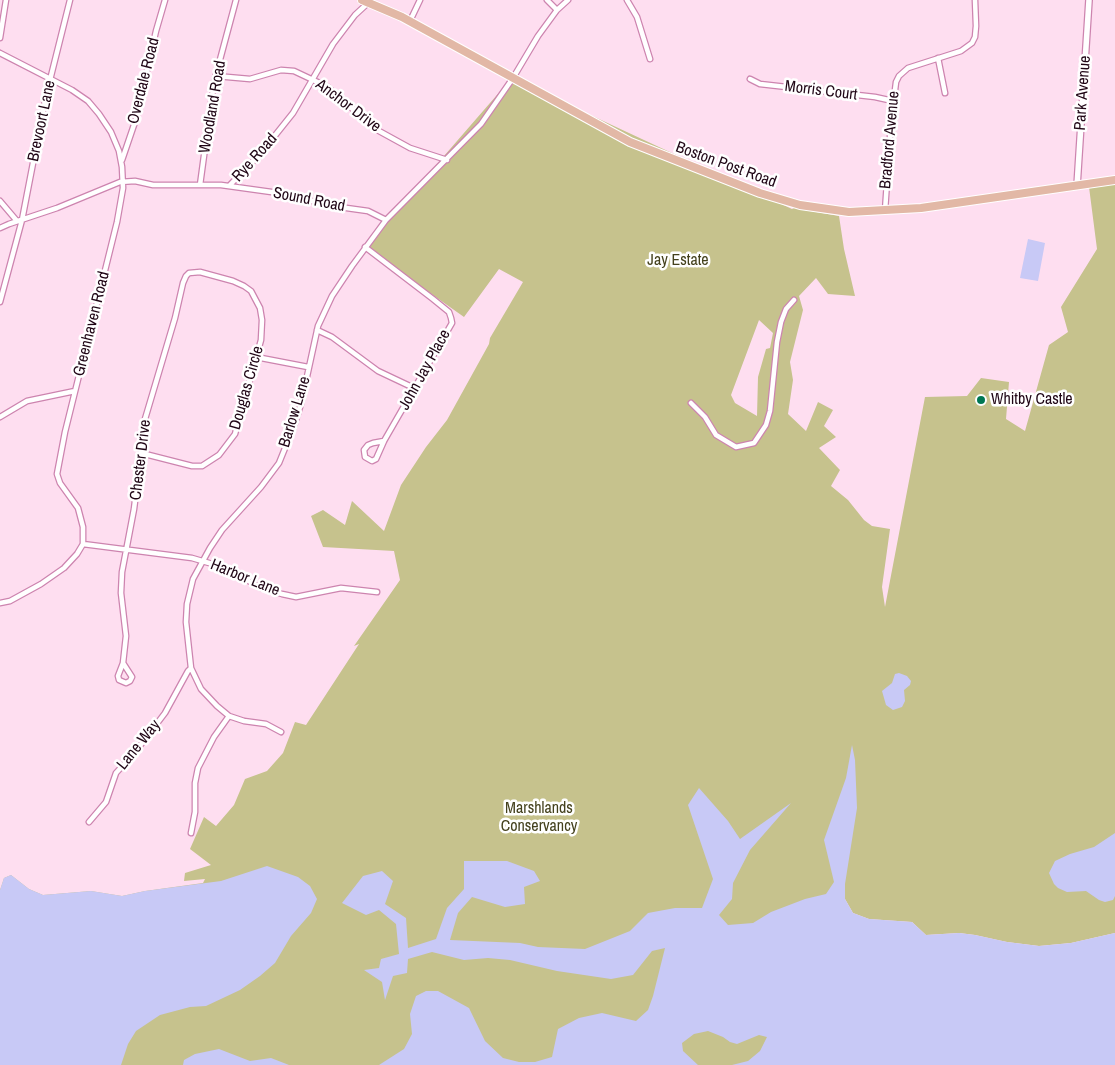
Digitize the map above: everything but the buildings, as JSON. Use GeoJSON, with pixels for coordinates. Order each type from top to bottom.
{"type":"FeatureCollection","features":[{"type":"Feature","properties":{"kind":"main road","name":"Boston Post Road"},"geometry":{"type":"LineString","coordinates":[[365,1],[410,21],[630,142],[760,193],[800,205],[848,212],[885,211],[921,208],[1115,180]]}},
{"type":"Feature","properties":{"kind":"street"},"geometry":{"type":"LineString","coordinates":[[0,38],[6,0]]}},
{"type":"Feature","properties":{"kind":"street","name":"Brevoort Lane"},"geometry":{"type":"LineString","coordinates":[[0,302],[50,79],[70,0]]}},
{"type":"Feature","properties":{"kind":"street","name":"Overdale Road"},"geometry":{"type":"LineString","coordinates":[[121,162],[136,119],[165,0]]}},
{"type":"Feature","properties":{"kind":"street","name":"Woodland Road"},"geometry":{"type":"LineString","coordinates":[[200,185],[216,76],[236,0]]}},
{"type":"Feature","properties":{"kind":"street"},"geometry":{"type":"LineString","coordinates":[[410,21],[420,0]]}},
{"type":"Feature","properties":{"kind":"street"},"geometry":{"type":"LineString","coordinates":[[547,0],[557,10]]}},
{"type":"Feature","properties":{"kind":"street","name":"Barlow Lane"},"geometry":{"type":"LineString","coordinates":[[281,732],[266,724],[244,721],[229,716],[201,689],[192,668],[186,622],[187,604],[193,580],[202,561],[222,530],[261,487],[279,463],[299,412],[317,330],[332,296],[386,220],[481,124],[513,78],[538,36],[557,10],[568,0]]}},
{"type":"Feature","properties":{"kind":"street"},"geometry":{"type":"LineString","coordinates":[[627,0],[637,17],[650,59]]}},
{"type":"Feature","properties":{"kind":"street","name":"Bradford Avenue"},"geometry":{"type":"LineString","coordinates":[[885,211],[894,88],[899,76],[908,68],[961,51],[973,42],[976,26],[975,0]]}},
{"type":"Feature","properties":{"kind":"street","name":"Park Avenue"},"geometry":{"type":"LineString","coordinates":[[1077,186],[1089,0]]}},
{"type":"Feature","properties":{"kind":"street","name":"Rye Road"},"geometry":{"type":"LineString","coordinates":[[19,220],[57,208],[123,182],[135,181],[153,185],[229,186],[261,153],[293,113],[338,36],[365,1]]}},
{"type":"Feature","properties":{"kind":"street","name":"Greenhaven Road"},"geometry":{"type":"LineString","coordinates":[[0,53],[72,90],[88,101],[111,132],[119,151],[121,162],[123,182],[116,222],[57,474],[60,483],[78,508],[83,527],[83,544]]}},
{"type":"Feature","properties":{"kind":"street"},"geometry":{"type":"LineString","coordinates":[[938,58],[945,93]]}},
{"type":"Feature","properties":{"kind":"street","name":"Anchor Drive"},"geometry":{"type":"LineString","coordinates":[[216,76],[250,79],[281,70],[294,71],[328,87],[366,121],[410,148],[447,160]]}},
{"type":"Feature","properties":{"kind":"street","name":"Morris Court"},"geometry":{"type":"LineString","coordinates":[[750,80],[760,84],[875,97],[893,101]]}},
{"type":"Feature","properties":{"kind":"street","name":"Sound Road"},"geometry":{"type":"LineString","coordinates":[[229,186],[293,195],[325,205],[368,211],[386,220]]}},
{"type":"Feature","properties":{"kind":"street"},"geometry":{"type":"LineString","coordinates":[[0,201],[19,220],[0,228]]}},
{"type":"Feature","properties":{"kind":"street","name":"John Jay Place"},"geometry":{"type":"LineString","coordinates":[[365,247],[449,312],[452,318],[452,323],[376,458],[372,461],[365,457],[364,450],[368,445],[373,442],[384,441]]}},
{"type":"Feature","properties":{"kind":"street","name":"Douglas Circle"},"geometry":{"type":"LineString","coordinates":[[141,453],[192,466],[202,466],[219,455],[235,434],[261,340],[262,320],[260,308],[251,291],[244,286],[200,272]]}},
{"type":"Feature","properties":{"kind":"street","name":"Chester Drive"},"geometry":{"type":"LineString","coordinates":[[123,663],[126,636],[121,593],[122,572],[134,509],[145,419],[175,318],[183,283],[186,276],[190,273],[200,272]]}},
{"type":"Feature","properties":{"kind":"street"},"geometry":{"type":"LineString","coordinates":[[691,403],[705,417],[716,434],[736,447],[754,443],[766,425],[770,411],[777,342],[781,322],[786,309],[794,300]]}},
{"type":"Feature","properties":{"kind":"street"},"geometry":{"type":"LineString","coordinates":[[317,330],[332,337],[378,370],[414,388]]}},
{"type":"Feature","properties":{"kind":"street"},"geometry":{"type":"LineString","coordinates":[[256,357],[308,367]]}},
{"type":"Feature","properties":{"kind":"street"},"geometry":{"type":"LineString","coordinates":[[0,417],[27,401],[76,391]]}},
{"type":"Feature","properties":{"kind":"street"},"geometry":{"type":"LineString","coordinates":[[0,603],[10,601],[34,588],[64,568],[77,554],[83,544]]}},
{"type":"Feature","properties":{"kind":"street","name":"Harbor Lane"},"geometry":{"type":"LineString","coordinates":[[83,544],[192,558],[226,568],[261,588],[296,597],[327,589],[341,588],[378,592]]}},
{"type":"Feature","properties":{"kind":"street","name":"Lane Way"},"geometry":{"type":"LineString","coordinates":[[89,822],[106,802],[116,773],[136,751],[165,713],[188,671],[192,668]]}},
{"type":"Feature","properties":{"kind":"street"},"geometry":{"type":"LineString","coordinates":[[191,833],[195,812],[195,783],[198,768],[214,737],[229,716]]}},
{"type":"Feature","properties":{"kind":"green space"},"geometry":{"type":"Polygon","coordinates":[[[516,73],[513,78],[526,85],[792,209],[800,205],[799,209],[839,216],[844,249],[855,296],[828,294],[816,278],[799,296],[803,310],[790,362],[793,380],[788,414],[806,431],[818,402],[833,410],[824,426],[836,437],[819,448],[840,470],[831,486],[848,500],[864,520],[872,526],[890,529],[882,587],[885,607],[925,397],[967,396],[981,378],[1009,382],[1006,419],[1025,431],[1049,345],[1068,332],[1061,307],[1097,249],[1089,187],[1115,182],[1115,933],[1071,943],[1039,946],[959,933],[926,935],[912,922],[869,919],[853,913],[845,899],[845,884],[823,1003],[746,1065],[0,1065],[0,890],[4,878],[11,875],[29,889],[43,895],[91,891],[122,896],[203,883],[205,879],[184,881],[185,873],[211,865],[190,849],[204,817],[216,826],[234,805],[245,779],[267,771],[283,753],[295,722],[306,725],[359,644],[354,646],[400,580],[394,551],[323,547],[311,516],[323,510],[345,525],[352,501],[384,531],[401,485],[426,447],[447,420],[489,344],[490,338],[523,282],[499,269],[464,317],[365,247],[516,73]],[[759,320],[731,395],[735,403],[757,416],[758,377],[766,349],[770,348],[773,333],[759,320]]]}},
{"type":"Feature","properties":{"kind":"water"},"geometry":{"type":"Polygon","coordinates":[[[1028,239],[1045,243],[1038,281],[1020,278],[1028,239]]]}},
{"type":"Feature","properties":{"kind":"water"},"geometry":{"type":"Polygon","coordinates":[[[899,673],[907,676],[911,681],[910,685],[904,690],[905,701],[902,707],[893,710],[886,705],[882,691],[892,683],[895,674],[899,673]]]}},
{"type":"Feature","properties":{"kind":"water"},"geometry":{"type":"Polygon","coordinates":[[[852,745],[855,760],[857,808],[845,884],[845,899],[853,913],[869,919],[912,922],[926,935],[959,933],[1039,946],[1071,943],[1115,933],[1115,1065],[732,1065],[748,1061],[760,1051],[767,1037],[759,1035],[737,1044],[708,1031],[694,1034],[682,1043],[683,1051],[698,1065],[379,1065],[404,1049],[412,1034],[410,1014],[416,996],[426,991],[438,991],[469,1008],[485,1041],[503,1058],[519,1062],[535,1062],[552,1057],[558,1029],[579,1018],[602,1013],[636,1021],[648,1010],[665,948],[652,951],[633,975],[611,979],[557,971],[510,960],[488,958],[464,960],[432,952],[408,959],[407,973],[393,976],[385,1000],[382,982],[364,970],[379,968],[381,959],[399,954],[396,924],[379,910],[366,915],[342,903],[363,876],[382,871],[393,881],[385,904],[406,918],[408,948],[436,939],[447,908],[464,889],[464,861],[507,861],[534,871],[540,881],[524,887],[525,904],[505,907],[472,897],[458,913],[450,940],[520,943],[538,947],[585,949],[630,931],[648,913],[675,908],[702,908],[713,879],[688,805],[699,788],[728,821],[740,839],[791,803],[750,850],[733,883],[732,899],[719,915],[728,925],[753,923],[771,912],[805,899],[826,894],[834,882],[824,840],[846,778],[852,745]]]}},
{"type":"Feature","properties":{"kind":"water"},"geometry":{"type":"Polygon","coordinates":[[[1115,833],[1115,896],[1113,900],[1105,902],[1099,900],[1086,891],[1067,892],[1054,884],[1049,873],[1055,861],[1070,854],[1094,847],[1115,833]]]}},
{"type":"Feature","properties":{"kind":"water"},"geometry":{"type":"Polygon","coordinates":[[[267,866],[298,877],[310,886],[317,899],[311,913],[291,936],[275,963],[260,976],[240,990],[206,1006],[190,1007],[160,1015],[136,1031],[128,1044],[121,1065],[0,1065],[0,890],[4,878],[11,875],[29,889],[43,895],[91,891],[122,896],[221,881],[267,866]]]}},
{"type":"Feature","properties":{"kind":"water"},"geometry":{"type":"Polygon","coordinates":[[[219,1049],[250,1061],[271,1058],[289,1065],[183,1065],[184,1060],[195,1054],[219,1049]]]}},
{"type":"Feature","properties":{"kind":"place","name":"Whitby Castle"},"geometry":{"type":"Point","coordinates":[981,400]}},
{"type":"Feature","properties":{"kind":"park label","name":"Jay Estate"},"geometry":{"type":"Point","coordinates":[678,261]}},
{"type":"Feature","properties":{"kind":"park label","name":"Marshlands Conservancy"},"geometry":{"type":"Point","coordinates":[539,818]}}]}
